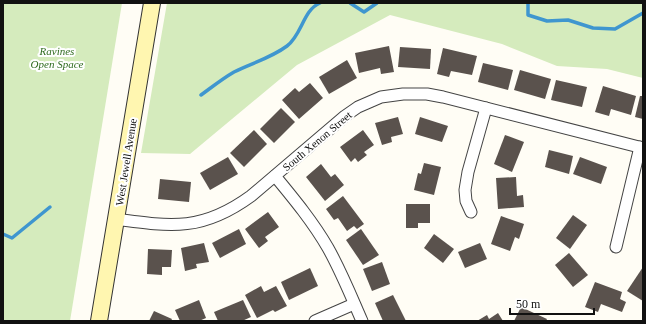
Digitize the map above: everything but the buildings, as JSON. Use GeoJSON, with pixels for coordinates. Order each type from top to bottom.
{"type":"FeatureCollection","features":[{"type":"Feature","properties":{"kind":"main road","name":"West Jewell Avenue"},"geometry":{"type":"LineString","coordinates":[[99,321],[152,3]]}},
{"type":"Feature","properties":{"kind":"street","name":"South Xenon Street"},"geometry":{"type":"LineString","coordinates":[[116,219],[166,225],[189,224],[214,217],[240,204],[345,116],[358,107],[381,97],[403,94],[427,94],[641,147]]}},
{"type":"Feature","properties":{"kind":"street"},"geometry":{"type":"LineString","coordinates":[[471,212],[466,201],[465,190],[468,172],[486,108]]}},
{"type":"Feature","properties":{"kind":"street"},"geometry":{"type":"LineString","coordinates":[[616,247],[641,147]]}},
{"type":"Feature","properties":{"kind":"street"},"geometry":{"type":"LineString","coordinates":[[275,176],[321,236],[344,278],[362,321]]}},
{"type":"Feature","properties":{"kind":"street"},"geometry":{"type":"LineString","coordinates":[[315,321],[354,304]]}},
{"type":"Feature","properties":{"kind":"green space","name":"Ravines Open Space"},"geometry":{"type":"Polygon","coordinates":[[[3,3],[122,3],[70,321],[3,321],[3,3]]]}},
{"type":"Feature","properties":{"kind":"green space"},"geometry":{"type":"Polygon","coordinates":[[[167,3],[643,3],[643,78],[607,69],[557,66],[502,44],[390,15],[297,65],[190,154],[141,153],[167,3]]]}},
{"type":"Feature","properties":{"kind":"waterway"},"geometry":{"type":"LineString","coordinates":[[201,95],[234,72],[268,57],[287,46],[296,36],[310,11],[314,6],[320,3]]}},
{"type":"Feature","properties":{"kind":"waterway"},"geometry":{"type":"LineString","coordinates":[[350,3],[364,12],[377,3]]}},
{"type":"Feature","properties":{"kind":"waterway"},"geometry":{"type":"LineString","coordinates":[[528,3],[528,15],[547,21],[568,20],[593,28],[615,29],[643,13]]}},
{"type":"Feature","properties":{"kind":"waterway"},"geometry":{"type":"LineString","coordinates":[[3,234],[12,238],[50,207]]}}]}
